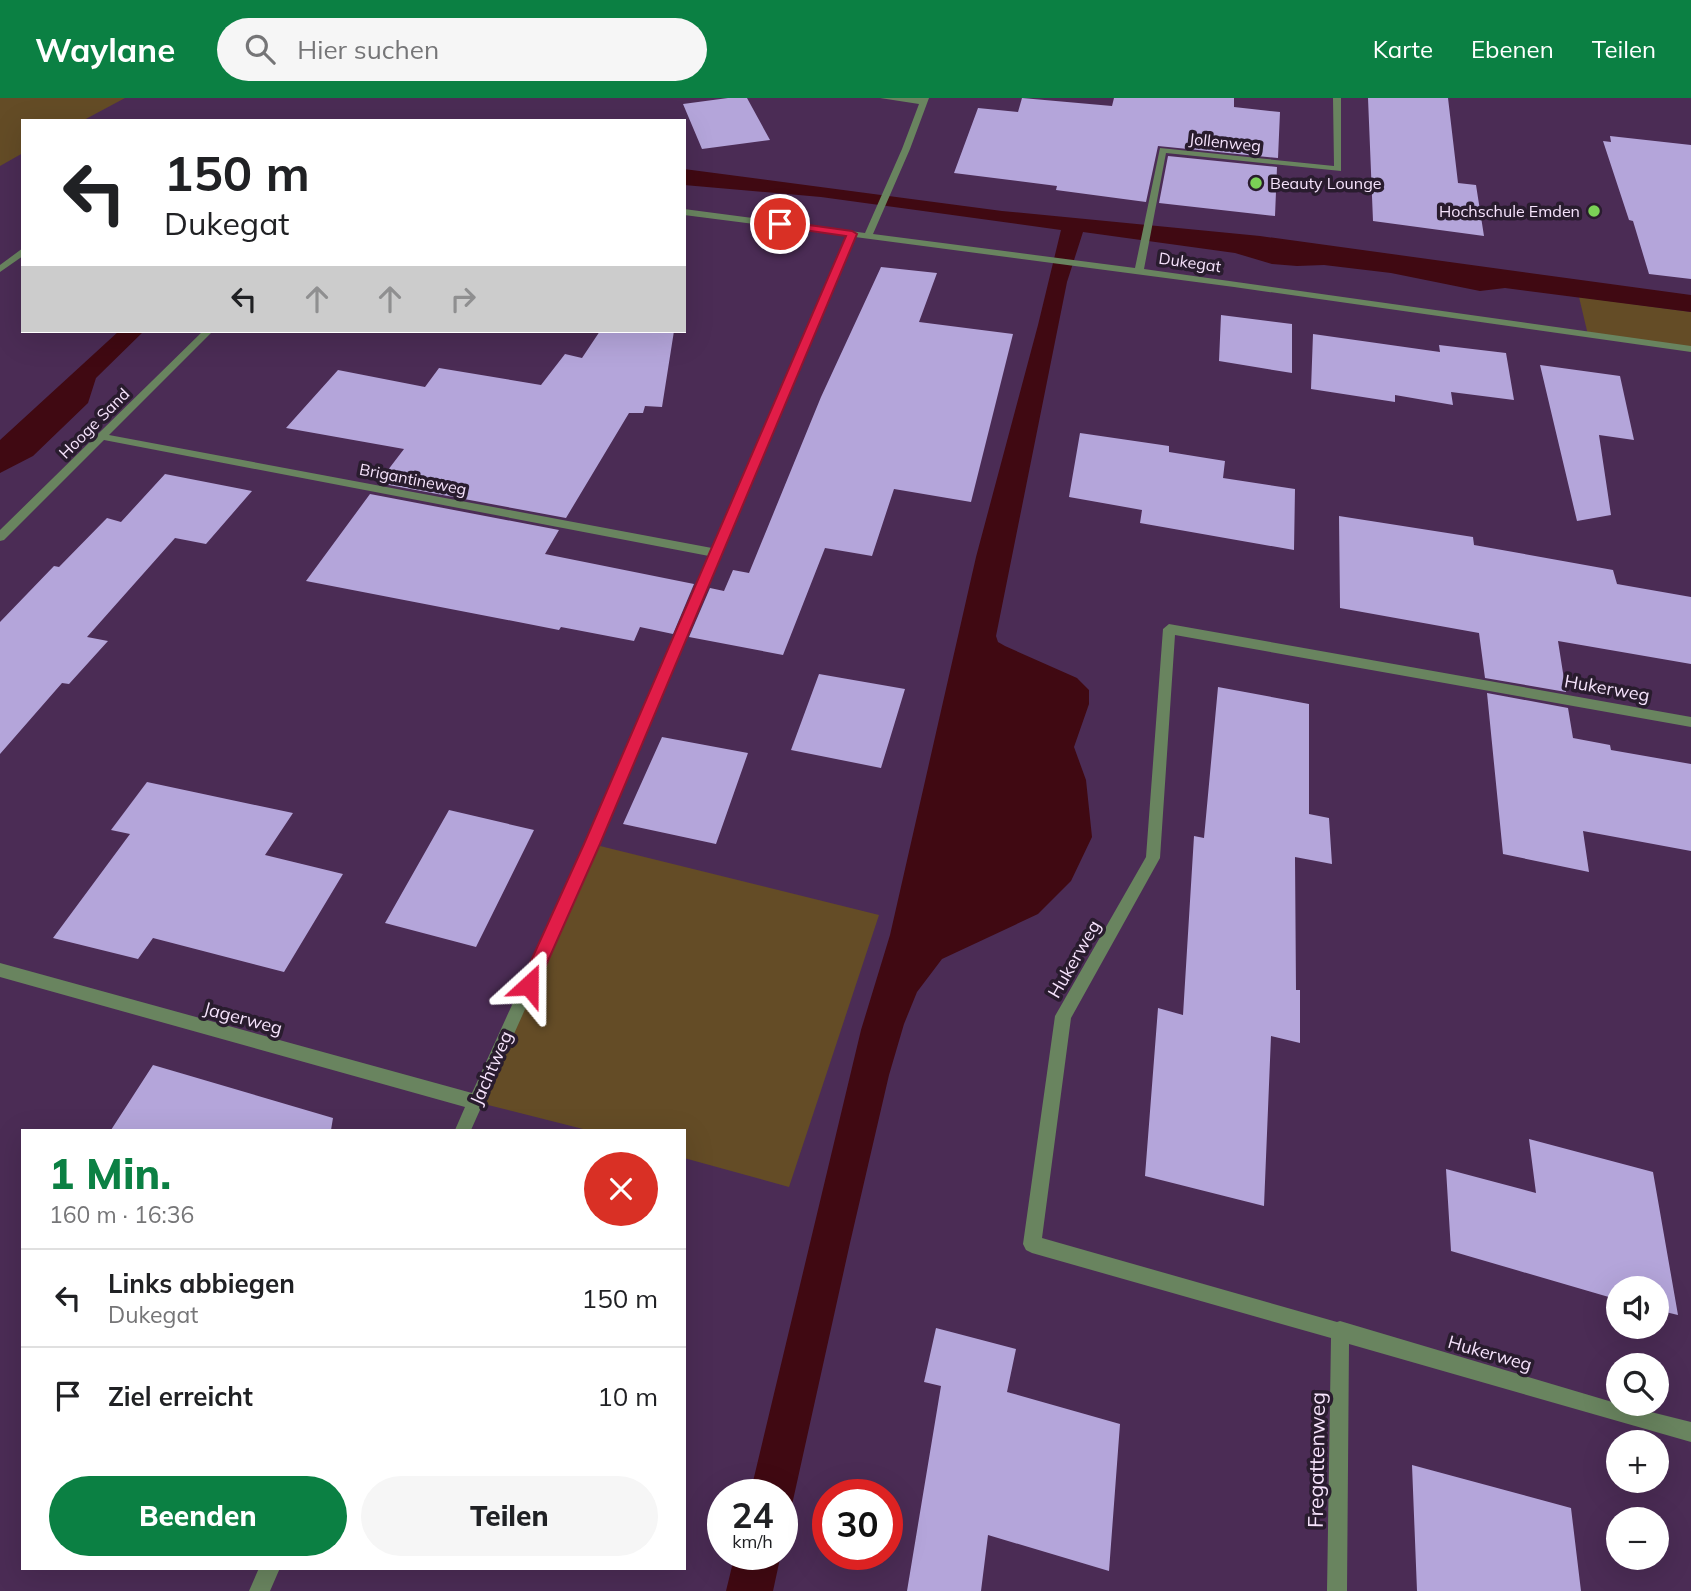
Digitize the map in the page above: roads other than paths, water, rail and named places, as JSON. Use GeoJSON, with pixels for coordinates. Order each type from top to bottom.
{"type":"FeatureCollection","features":[{"type":"Feature","properties":{"kind":"street"},"geometry":{"type":"LineString","coordinates":[[867,235],[924,100],[884,98]]}},
{"type":"Feature","properties":{"kind":"street","name":"Jollenweg"},"geometry":{"type":"LineString","coordinates":[[1139,271],[1163,150],[1338,169],[1337,98]]}},
{"type":"Feature","properties":{"kind":"street","name":"Dukegat"},"geometry":{"type":"LineString","coordinates":[[686,212],[1139,271],[1691,349]]}},
{"type":"Feature","properties":{"kind":"street","name":"Jachtweg"},"geometry":{"type":"LineString","coordinates":[[463,1129],[592,844],[852,234]]}},
{"type":"Feature","properties":{"kind":"street"},"geometry":{"type":"LineString","coordinates":[[0,269],[21,253]]}},
{"type":"Feature","properties":{"kind":"street","name":"Hooge Sand"},"geometry":{"type":"LineString","coordinates":[[0,537],[206,333]]}},
{"type":"Feature","properties":{"kind":"street","name":"Brigantineweg"},"geometry":{"type":"LineString","coordinates":[[103,437],[716,553]]}},
{"type":"Feature","properties":{"kind":"street","name":"Hukerweg"},"geometry":{"type":"LineString","coordinates":[[1691,722],[1169,629],[1153,858],[1063,1016],[1032,1244],[1691,1432]]}},
{"type":"Feature","properties":{"kind":"street","name":"Jagerweg"},"geometry":{"type":"LineString","coordinates":[[0,970],[476,1102]]}},
{"type":"Feature","properties":{"kind":"street","name":"Fregattenweg"},"geometry":{"type":"LineString","coordinates":[[1337,1591],[1340,1330]]}},
{"type":"Feature","properties":{"kind":"street"},"geometry":{"type":"LineString","coordinates":[[259,1591],[269,1570]]}},
{"type":"Feature","properties":{"kind":"place","name":"Beauty Lounge"},"geometry":{"type":"Point","coordinates":[1256,183]}},
{"type":"Feature","properties":{"kind":"place","name":"Hochschule Emden"},"geometry":{"type":"Point","coordinates":[1594,211]}}]}
